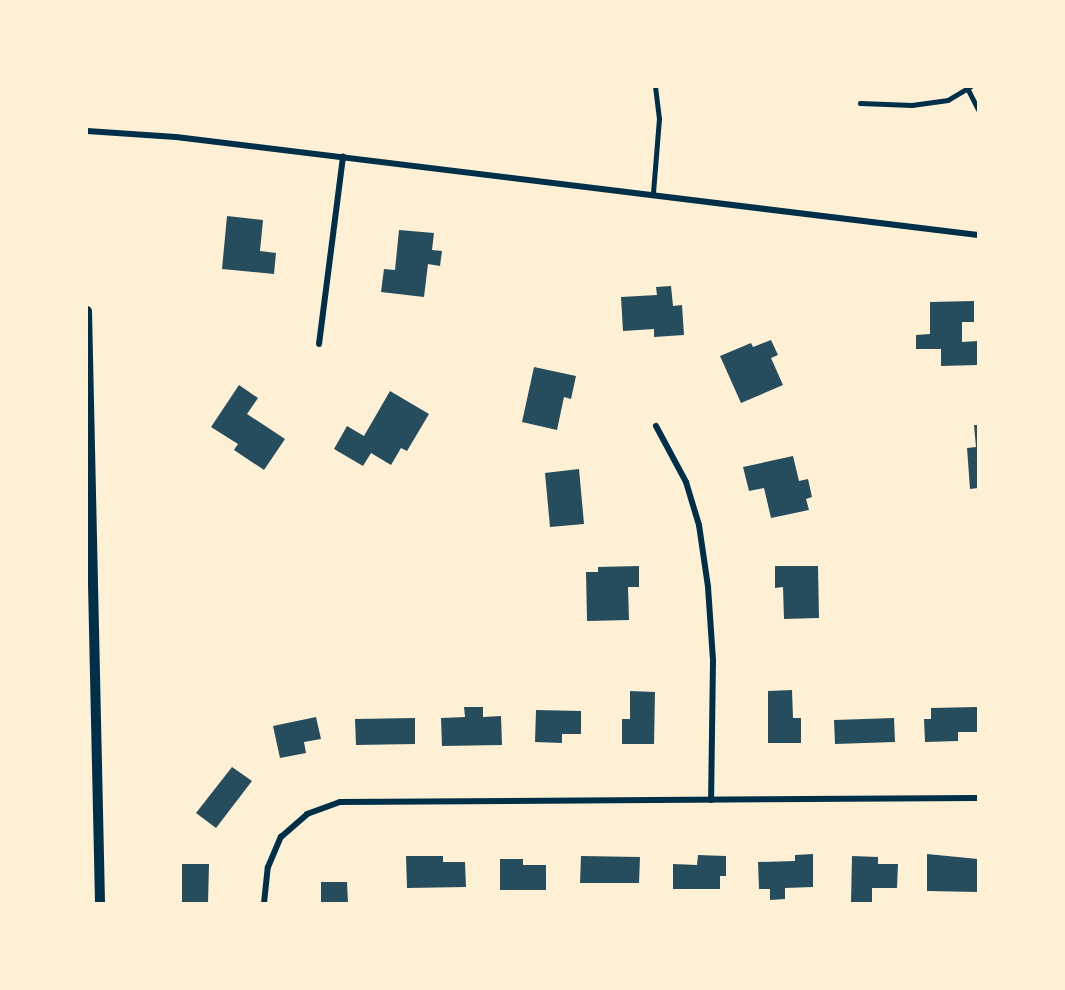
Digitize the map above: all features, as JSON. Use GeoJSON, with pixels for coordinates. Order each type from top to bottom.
{"type":"FeatureCollection","features":[{"type":"Feature","properties":{"kind":"street"},"geometry":{"type":"LineString","coordinates":[[87,131],[343,157],[978,235]]}},
{"type":"Feature","properties":{"kind":"street"},"geometry":{"type":"LineString","coordinates":[[319,344],[343,157]]}},
{"type":"Feature","properties":{"kind":"street"},"geometry":{"type":"LineString","coordinates":[[87,311],[100,903]]}},
{"type":"Feature","properties":{"kind":"street"},"geometry":{"type":"LineString","coordinates":[[656,426],[686,482],[699,525],[713,661],[711,800]]}},
{"type":"Feature","properties":{"kind":"street"},"geometry":{"type":"LineString","coordinates":[[264,903],[268,867],[281,837],[307,814],[340,802],[978,798]]}},
{"type":"Feature","properties":{"kind":"lane"},"geometry":{"type":"LineString","coordinates":[[653,194],[659,119],[655,87]]}},
{"type":"Feature","properties":{"kind":"lane"},"geometry":{"type":"LineString","coordinates":[[860,103],[912,105],[948,100],[969,88],[978,109]]}},
{"type":"Feature","properties":{"kind":"building"},"geometry":{"type":"Polygon","coordinates":[[[227,216],[263,220],[260,251],[276,253],[274,274],[222,269],[227,216]]]}},
{"type":"Feature","properties":{"kind":"building"},"geometry":{"type":"Polygon","coordinates":[[[399,230],[434,233],[432,250],[442,251],[440,266],[428,264],[424,297],[381,292],[384,269],[395,270],[399,230]]]}},
{"type":"Feature","properties":{"kind":"building"},"geometry":{"type":"Polygon","coordinates":[[[671,286],[673,306],[682,305],[684,335],[654,337],[654,329],[623,331],[621,297],[657,295],[656,287],[671,286]]]}},
{"type":"Feature","properties":{"kind":"building"},"geometry":{"type":"Polygon","coordinates":[[[974,301],[974,322],[962,322],[962,342],[978,341],[978,365],[941,366],[941,349],[916,349],[916,335],[930,334],[930,302],[974,301]]]}},
{"type":"Feature","properties":{"kind":"building"},"geometry":{"type":"Polygon","coordinates":[[[771,340],[778,355],[771,358],[783,385],[741,403],[720,356],[751,343],[753,347],[771,340]]]}},
{"type":"Feature","properties":{"kind":"building"},"geometry":{"type":"Polygon","coordinates":[[[534,367],[576,376],[571,399],[564,397],[557,430],[522,422],[534,367]]]}},
{"type":"Feature","properties":{"kind":"building"},"geometry":{"type":"Polygon","coordinates":[[[239,385],[258,398],[247,414],[285,439],[264,470],[234,450],[238,444],[211,427],[239,385]]]}},
{"type":"Feature","properties":{"kind":"building"},"geometry":{"type":"Polygon","coordinates":[[[390,391],[429,414],[407,451],[401,448],[391,465],[371,453],[363,466],[334,449],[347,426],[364,436],[390,391]]]}},
{"type":"Feature","properties":{"kind":"building"},"geometry":{"type":"Polygon","coordinates":[[[974,425],[978,425],[978,488],[970,489],[967,448],[976,447],[974,425]]]}},
{"type":"Feature","properties":{"kind":"building"},"geometry":{"type":"Polygon","coordinates":[[[793,456],[799,481],[808,479],[812,497],[806,499],[809,510],[771,518],[764,488],[749,491],[743,467],[793,456]]]}},
{"type":"Feature","properties":{"kind":"building"},"geometry":{"type":"Polygon","coordinates":[[[579,469],[584,524],[550,527],[545,473],[579,469]]]}},
{"type":"Feature","properties":{"kind":"building"},"geometry":{"type":"Polygon","coordinates":[[[639,566],[639,587],[628,587],[629,620],[587,621],[586,572],[598,572],[598,567],[639,566]]]}},
{"type":"Feature","properties":{"kind":"building"},"geometry":{"type":"Polygon","coordinates":[[[775,566],[818,566],[819,618],[784,619],[783,587],[775,588],[775,566]]]}},
{"type":"Feature","properties":{"kind":"building"},"geometry":{"type":"Polygon","coordinates":[[[792,690],[793,718],[801,718],[801,743],[768,743],[768,691],[792,690]]]}},
{"type":"Feature","properties":{"kind":"building"},"geometry":{"type":"Polygon","coordinates":[[[630,691],[655,692],[654,744],[622,744],[622,719],[630,719],[630,691]]]}},
{"type":"Feature","properties":{"kind":"building"},"geometry":{"type":"Polygon","coordinates":[[[464,707],[483,707],[483,717],[501,716],[502,745],[442,746],[441,718],[465,717],[464,707]]]}},
{"type":"Feature","properties":{"kind":"building"},"geometry":{"type":"Polygon","coordinates":[[[977,707],[977,732],[958,732],[958,741],[925,742],[924,719],[931,719],[931,708],[977,707]]]}},
{"type":"Feature","properties":{"kind":"building"},"geometry":{"type":"Polygon","coordinates":[[[536,710],[581,711],[581,734],[562,734],[562,743],[535,742],[536,710]]]}},
{"type":"Feature","properties":{"kind":"building"},"geometry":{"type":"Polygon","coordinates":[[[316,717],[321,739],[304,742],[306,753],[280,758],[273,726],[316,717]]]}},
{"type":"Feature","properties":{"kind":"building"},"geometry":{"type":"Polygon","coordinates":[[[415,718],[415,744],[356,745],[355,719],[415,718]]]}},
{"type":"Feature","properties":{"kind":"building"},"geometry":{"type":"Polygon","coordinates":[[[894,718],[895,742],[835,744],[834,720],[894,718]]]}},
{"type":"Feature","properties":{"kind":"building"},"geometry":{"type":"Polygon","coordinates":[[[232,767],[252,781],[216,828],[196,813],[232,767]]]}},
{"type":"Feature","properties":{"kind":"building"},"geometry":{"type":"Polygon","coordinates":[[[813,854],[813,887],[785,888],[785,899],[770,900],[770,889],[759,889],[758,862],[795,861],[795,855],[813,854]]]}},
{"type":"Feature","properties":{"kind":"building"},"geometry":{"type":"Polygon","coordinates":[[[927,854],[978,859],[978,892],[927,891],[927,854]]]}},
{"type":"Feature","properties":{"kind":"building"},"geometry":{"type":"Polygon","coordinates":[[[698,855],[726,856],[726,876],[720,876],[720,889],[673,889],[673,864],[697,865],[698,855]]]}},
{"type":"Feature","properties":{"kind":"building"},"geometry":{"type":"Polygon","coordinates":[[[406,856],[443,856],[443,862],[465,862],[466,887],[407,888],[406,856]]]}},
{"type":"Feature","properties":{"kind":"building"},"geometry":{"type":"Polygon","coordinates":[[[581,856],[640,857],[639,883],[580,883],[581,856]]]}},
{"type":"Feature","properties":{"kind":"building"},"geometry":{"type":"Polygon","coordinates":[[[852,856],[878,857],[878,864],[898,864],[897,888],[872,888],[872,903],[851,903],[852,856]]]}},
{"type":"Feature","properties":{"kind":"building"},"geometry":{"type":"Polygon","coordinates":[[[500,859],[523,859],[523,865],[546,865],[546,890],[500,890],[500,859]]]}},
{"type":"Feature","properties":{"kind":"building"},"geometry":{"type":"Polygon","coordinates":[[[182,864],[209,864],[208,903],[182,903],[182,864]]]}},
{"type":"Feature","properties":{"kind":"building"},"geometry":{"type":"Polygon","coordinates":[[[321,882],[347,882],[348,903],[321,903],[321,882]]]}}]}
